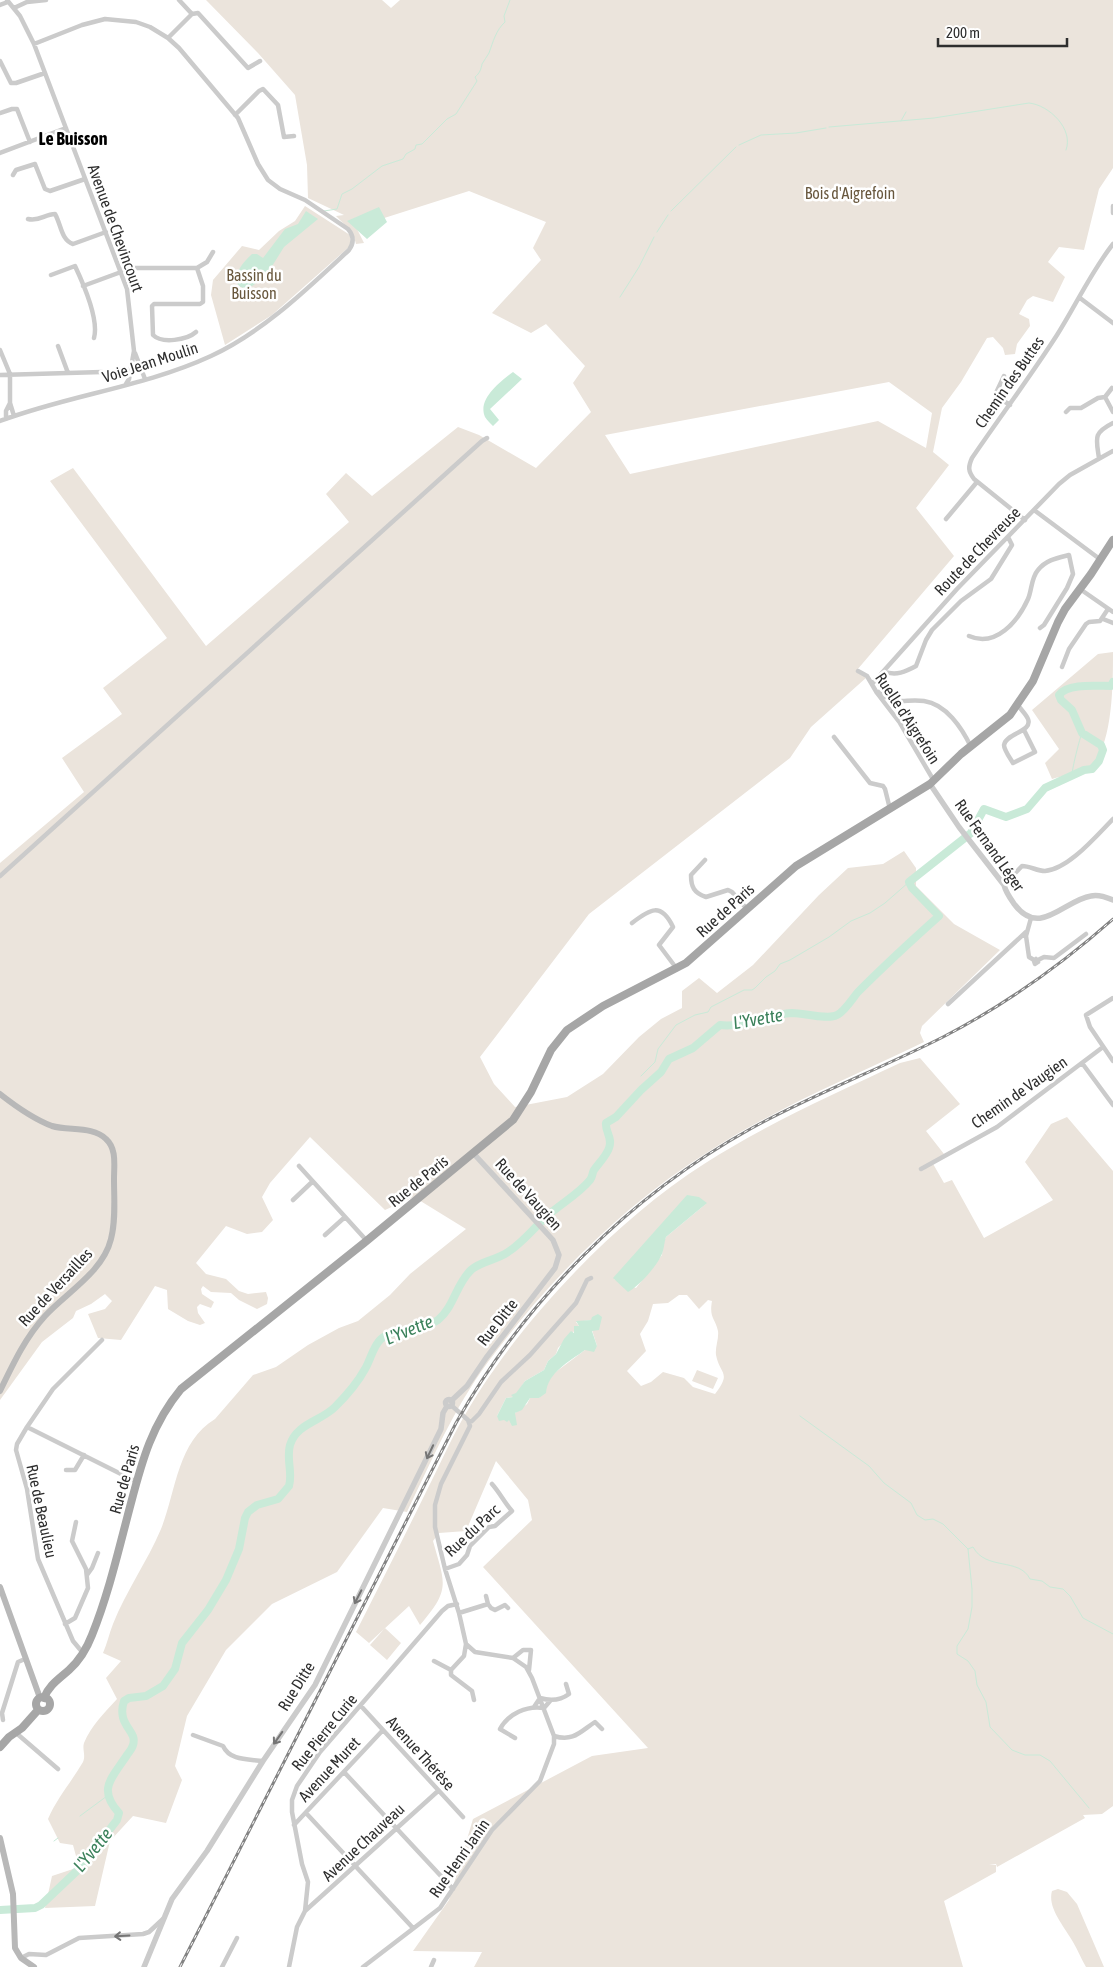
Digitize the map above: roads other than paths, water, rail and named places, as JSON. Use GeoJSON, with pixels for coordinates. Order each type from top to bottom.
{"type":"FeatureCollection","features":[{"type":"Feature","properties":{"kind":"main road","name":"Rue de Paris"},"geometry":{"type":"LineString","coordinates":[[42,1698],[52,1684],[70,1669],[83,1653],[91,1637],[105,1599],[147,1446],[157,1423],[181,1389],[501,1132],[519,1113],[551,1050],[567,1030],[603,1006],[677,969],[698,953],[796,866],[932,783],[961,754],[1010,715],[1033,681],[1058,622],[1113,540]]}},
{"type":"Feature","properties":{"kind":"main road","name":"Rue de Versailles"},"geometry":{"type":"LineString","coordinates":[[0,1094],[49,1125],[95,1132],[109,1142],[114,1153],[114,1222],[108,1249],[94,1269],[45,1316],[26,1338],[0,1391]]}},
{"type":"Feature","properties":{"kind":"main road"},"geometry":{"type":"LineString","coordinates":[[0,1586],[25,1659],[42,1698]]}},
{"type":"Feature","properties":{"kind":"main road"},"geometry":{"type":"LineString","coordinates":[[38,1710],[36,1704],[42,1698]]}},
{"type":"Feature","properties":{"kind":"main road"},"geometry":{"type":"LineString","coordinates":[[38,1710],[45,1711],[49,1707],[49,1700],[42,1698]]}},
{"type":"Feature","properties":{"kind":"main road"},"geometry":{"type":"LineString","coordinates":[[0,1747],[15,1732],[22,1728],[38,1710]]}},
{"type":"Feature","properties":{"kind":"main road"},"geometry":{"type":"LineString","coordinates":[[0,1841],[13,1894],[15,1948],[21,1958],[34,1967]]}},
{"type":"Feature","properties":{"kind":"street"},"geometry":{"type":"LineString","coordinates":[[14,8],[27,2],[46,0]]}},
{"type":"Feature","properties":{"kind":"street"},"geometry":{"type":"LineString","coordinates":[[179,0],[192,14]]}},
{"type":"Feature","properties":{"kind":"street"},"geometry":{"type":"LineString","coordinates":[[0,5],[8,1]]}},
{"type":"Feature","properties":{"kind":"street","name":"Avenue de Chevincourt"},"geometry":{"type":"LineString","coordinates":[[8,1],[23,21],[34,44],[127,289],[134,351],[130,379],[126,384]]}},
{"type":"Feature","properties":{"kind":"street"},"geometry":{"type":"LineString","coordinates":[[168,38],[192,14],[198,13],[248,68],[260,61]]}},
{"type":"Feature","properties":{"kind":"street"},"geometry":{"type":"LineString","coordinates":[[34,44],[82,25],[105,19],[136,22],[150,27],[168,38],[235,115],[263,89],[278,105],[284,137],[294,136]]}},
{"type":"Feature","properties":{"kind":"street"},"geometry":{"type":"LineString","coordinates":[[0,61],[9,82],[13,84],[45,73]]}},
{"type":"Feature","properties":{"kind":"street"},"geometry":{"type":"LineString","coordinates":[[0,113],[17,109],[30,142]]}},
{"type":"Feature","properties":{"kind":"street","name":"Voie Jean Moulin"},"geometry":{"type":"LineString","coordinates":[[0,422],[14,416],[177,370],[211,356],[262,326],[349,250],[352,244],[352,235],[348,229],[314,206],[280,189],[268,180],[262,171],[247,135],[235,115]]}},
{"type":"Feature","properties":{"kind":"street"},"geometry":{"type":"LineString","coordinates":[[0,153],[66,128]]}},
{"type":"Feature","properties":{"kind":"street"},"geometry":{"type":"LineString","coordinates":[[13,176],[16,170],[35,164],[45,189],[50,191],[85,179]]}},
{"type":"Feature","properties":{"kind":"street"},"geometry":{"type":"LineString","coordinates":[[1113,206],[1113,213]]}},
{"type":"Feature","properties":{"kind":"street"},"geometry":{"type":"LineString","coordinates":[[28,219],[36,221],[55,214],[65,238],[69,243],[73,244],[106,232]]}},
{"type":"Feature","properties":{"kind":"street","name":"Chemin des Buttes"},"geometry":{"type":"LineString","coordinates":[[977,482],[968,472],[968,465],[972,458],[1010,405],[1080,298],[1098,264],[1113,244]]}},
{"type":"Feature","properties":{"kind":"street"},"geometry":{"type":"LineString","coordinates":[[83,286],[126,268],[197,268],[207,262],[213,252]]}},
{"type":"Feature","properties":{"kind":"street"},"geometry":{"type":"LineString","coordinates":[[51,275],[75,266],[91,306],[95,331],[94,338]]}},
{"type":"Feature","properties":{"kind":"street"},"geometry":{"type":"LineString","coordinates":[[196,332],[184,339],[159,339],[154,335],[151,311],[154,304],[200,304],[202,302],[203,286],[197,268]]}},
{"type":"Feature","properties":{"kind":"street"},"geometry":{"type":"LineString","coordinates":[[1080,298],[1113,323]]}},
{"type":"Feature","properties":{"kind":"street"},"geometry":{"type":"LineString","coordinates":[[58,346],[68,373]]}},
{"type":"Feature","properties":{"kind":"street"},"geometry":{"type":"LineString","coordinates":[[0,350],[10,374],[10,403],[14,416]]}},
{"type":"Feature","properties":{"kind":"street","name":"Avenue de Chevincourt"},"geometry":{"type":"LineString","coordinates":[[134,351],[145,379]]}},
{"type":"Feature","properties":{"kind":"street"},"geometry":{"type":"LineString","coordinates":[[0,375],[102,372]]}},
{"type":"Feature","properties":{"kind":"street"},"geometry":{"type":"LineString","coordinates":[[1004,376],[996,393],[999,398],[1010,405]]}},
{"type":"Feature","properties":{"kind":"street"},"geometry":{"type":"LineString","coordinates":[[1066,412],[1070,408],[1082,408],[1098,398],[1105,397],[1112,388]]}},
{"type":"Feature","properties":{"kind":"street"},"geometry":{"type":"LineString","coordinates":[[1105,397],[1113,412]]}},
{"type":"Feature","properties":{"kind":"street"},"geometry":{"type":"LineString","coordinates":[[6,419],[6,411],[10,403]]}},
{"type":"Feature","properties":{"kind":"street"},"geometry":{"type":"LineString","coordinates":[[1099,458],[1098,434],[1101,430],[1113,424]]}},
{"type":"Feature","properties":{"kind":"street"},"geometry":{"type":"LineString","coordinates":[[0,876],[487,438]]}},
{"type":"Feature","properties":{"kind":"street","name":"Route de Chevreuse"},"geometry":{"type":"LineString","coordinates":[[874,684],[958,589],[1034,510],[1070,475],[1113,451]]}},
{"type":"Feature","properties":{"kind":"street"},"geometry":{"type":"LineString","coordinates":[[946,520],[977,482],[1025,520]]}},
{"type":"Feature","properties":{"kind":"street"},"geometry":{"type":"LineString","coordinates":[[1034,510],[1101,560]]}},
{"type":"Feature","properties":{"kind":"street"},"geometry":{"type":"LineString","coordinates":[[884,671],[895,674],[906,672],[916,666],[926,640],[937,624],[952,612],[969,594],[986,584],[995,574],[1001,560],[1012,545],[1008,536]]}},
{"type":"Feature","properties":{"kind":"street"},"geometry":{"type":"LineString","coordinates":[[970,636],[989,639],[1002,634],[1024,606],[1038,570],[1049,561],[1069,555],[1073,574],[1067,588],[1044,625],[1040,628]]}},
{"type":"Feature","properties":{"kind":"street"},"geometry":{"type":"LineString","coordinates":[[1080,589],[1113,612]]}},
{"type":"Feature","properties":{"kind":"street"},"geometry":{"type":"LineString","coordinates":[[1062,667],[1069,649],[1086,624],[1103,619],[1108,609]]}},
{"type":"Feature","properties":{"kind":"street"},"geometry":{"type":"LineString","coordinates":[[1103,619],[1113,623]]}},
{"type":"Feature","properties":{"kind":"street","name":"Ruelle d'Aigrefoin"},"geometry":{"type":"LineString","coordinates":[[858,671],[867,676],[874,684],[900,723],[932,783]]}},
{"type":"Feature","properties":{"kind":"street"},"geometry":{"type":"LineString","coordinates":[[874,684],[891,700],[899,702],[924,701],[941,706],[955,722],[971,747]]}},
{"type":"Feature","properties":{"kind":"street"},"geometry":{"type":"LineString","coordinates":[[1018,705],[1028,723],[1024,730],[1010,737],[1004,744],[1013,763],[1036,752],[1024,730]]}},
{"type":"Feature","properties":{"kind":"street"},"geometry":{"type":"LineString","coordinates":[[834,737],[870,783],[883,786],[890,809]]}},
{"type":"Feature","properties":{"kind":"street","name":"Rue Fernand Léger"},"geometry":{"type":"LineString","coordinates":[[932,783],[959,827],[1004,885],[1006,893],[1020,911],[1031,918]]}},
{"type":"Feature","properties":{"kind":"street"},"geometry":{"type":"LineString","coordinates":[[1004,885],[1022,866],[1044,871],[1067,861],[1081,851],[1113,819]]}},
{"type":"Feature","properties":{"kind":"street"},"geometry":{"type":"LineString","coordinates":[[705,860],[691,875],[691,884],[694,890],[706,897],[728,890],[747,909]]}},
{"type":"Feature","properties":{"kind":"street"},"geometry":{"type":"LineString","coordinates":[[1086,934],[1054,958],[1044,957],[1036,960],[1029,957],[1026,932],[1031,918],[1050,916],[1089,896],[1105,897],[1113,900]]}},
{"type":"Feature","properties":{"kind":"street"},"geometry":{"type":"LineString","coordinates":[[632,924],[651,910],[658,911],[667,916],[672,927],[659,945],[677,969]]}},
{"type":"Feature","properties":{"kind":"street"},"geometry":{"type":"LineString","coordinates":[[948,1004],[1026,932]]}},
{"type":"Feature","properties":{"kind":"street"},"geometry":{"type":"LineString","coordinates":[[1113,999],[1086,1015],[1090,1027],[1113,1061]]}},
{"type":"Feature","properties":{"kind":"street","name":"Chemin de Vaugien"},"geometry":{"type":"LineString","coordinates":[[921,1169],[997,1126],[1103,1047]]}},
{"type":"Feature","properties":{"kind":"street"},"geometry":{"type":"LineString","coordinates":[[1082,1063],[1113,1106]]}},
{"type":"Feature","properties":{"kind":"street","name":"Rue de Vaugien"},"geometry":{"type":"LineString","coordinates":[[474,1154],[553,1240],[558,1255]]}},
{"type":"Feature","properties":{"kind":"street"},"geometry":{"type":"LineString","coordinates":[[299,1166],[367,1241]]}},
{"type":"Feature","properties":{"kind":"street"},"geometry":{"type":"LineString","coordinates":[[293,1200],[312,1182]]}},
{"type":"Feature","properties":{"kind":"street"},"geometry":{"type":"LineString","coordinates":[[325,1235],[345,1217]]}},
{"type":"Feature","properties":{"kind":"street","name":"Rue Ditte"},"geometry":{"type":"LineString","coordinates":[[144,1967],[172,1899],[207,1851],[263,1761],[320,1675],[441,1429],[443,1413],[468,1386],[486,1358],[543,1285],[555,1268],[558,1255]]}},
{"type":"Feature","properties":{"kind":"street"},"geometry":{"type":"LineString","coordinates":[[469,1422],[479,1414],[501,1382],[530,1355],[576,1303],[587,1280],[591,1278]]}},
{"type":"Feature","properties":{"kind":"street","name":"Rue de Beaulieu"},"geometry":{"type":"LineString","coordinates":[[83,1653],[73,1641],[38,1559],[26,1489],[16,1450],[17,1444],[27,1427],[53,1388],[102,1340]]}},
{"type":"Feature","properties":{"kind":"street"},"geometry":{"type":"LineString","coordinates":[[450,1404],[469,1422]]}},
{"type":"Feature","properties":{"kind":"street"},"geometry":{"type":"LineString","coordinates":[[464,1656],[466,1644],[457,1604],[445,1569],[435,1527],[435,1505],[441,1484],[468,1429],[469,1422]]}},
{"type":"Feature","properties":{"kind":"street"},"geometry":{"type":"LineString","coordinates":[[27,1427],[136,1482]]}},
{"type":"Feature","properties":{"kind":"street"},"geometry":{"type":"LineString","coordinates":[[66,1470],[75,1470],[84,1456]]}},
{"type":"Feature","properties":{"kind":"street","name":"Rue du Parc"},"geometry":{"type":"LineString","coordinates":[[445,1569],[459,1564],[467,1555],[470,1546],[489,1527],[495,1526],[512,1511],[492,1484]]}},
{"type":"Feature","properties":{"kind":"street"},"geometry":{"type":"LineString","coordinates":[[65,1624],[75,1618],[88,1588],[87,1575],[72,1541],[76,1522]]}},
{"type":"Feature","properties":{"kind":"street"},"geometry":{"type":"LineString","coordinates":[[87,1575],[98,1553]]}},
{"type":"Feature","properties":{"kind":"street"},"geometry":{"type":"LineString","coordinates":[[486,1596],[488,1604],[492,1608],[496,1610],[506,1605],[508,1608]]}},
{"type":"Feature","properties":{"kind":"street","name":"Rue Pierre Curie"},"geometry":{"type":"LineString","coordinates":[[288,1967],[297,1926],[306,1911],[308,1882],[302,1864],[294,1824],[292,1800],[300,1779],[320,1752],[442,1610],[457,1604]]}},
{"type":"Feature","properties":{"kind":"street"},"geometry":{"type":"LineString","coordinates":[[459,1613],[488,1604]]}},
{"type":"Feature","properties":{"kind":"street"},"geometry":{"type":"LineString","coordinates":[[466,1644],[475,1652]]}},
{"type":"Feature","properties":{"kind":"street","name":"Rue Henri Janin"},"geometry":{"type":"LineString","coordinates":[[363,1967],[440,1908],[492,1830],[540,1782],[557,1738],[529,1670],[531,1650],[523,1650],[513,1658]]}},
{"type":"Feature","properties":{"kind":"street"},"geometry":{"type":"LineString","coordinates":[[451,1670],[464,1656],[475,1652],[513,1658],[529,1670]]}},
{"type":"Feature","properties":{"kind":"street"},"geometry":{"type":"LineString","coordinates":[[3,1720],[4,1703],[15,1670],[18,1662],[25,1659]]}},
{"type":"Feature","properties":{"kind":"street"},"geometry":{"type":"LineString","coordinates":[[434,1661],[451,1670],[452,1675],[472,1690],[474,1700]]}},
{"type":"Feature","properties":{"kind":"street"},"geometry":{"type":"LineString","coordinates":[[515,1738],[500,1729],[505,1720],[511,1715],[534,1707],[544,1708],[550,1701],[565,1696],[568,1694],[566,1684]]}},
{"type":"Feature","properties":{"kind":"street"},"geometry":{"type":"LineString","coordinates":[[534,1707],[540,1698],[550,1701]]}},
{"type":"Feature","properties":{"kind":"street","name":"Avenue Thérèse"},"geometry":{"type":"LineString","coordinates":[[361,1706],[463,1817]]}},
{"type":"Feature","properties":{"kind":"street"},"geometry":{"type":"LineString","coordinates":[[557,1738],[572,1738],[595,1722],[602,1729]]}},
{"type":"Feature","properties":{"kind":"street","name":"Avenue Muret"},"geometry":{"type":"LineString","coordinates":[[294,1824],[383,1730]]}},
{"type":"Feature","properties":{"kind":"street"},"geometry":{"type":"LineString","coordinates":[[15,1732],[58,1769]]}},
{"type":"Feature","properties":{"kind":"street"},"geometry":{"type":"LineString","coordinates":[[193,1735],[223,1746],[226,1752],[233,1757],[263,1761]]}},
{"type":"Feature","properties":{"kind":"street"},"geometry":{"type":"LineString","coordinates":[[344,1772],[453,1889]]}},
{"type":"Feature","properties":{"kind":"street","name":"Avenue Chauveau"},"geometry":{"type":"LineString","coordinates":[[306,1911],[438,1791]]}},
{"type":"Feature","properties":{"kind":"street"},"geometry":{"type":"LineString","coordinates":[[306,1813],[413,1928]]}},
{"type":"Feature","properties":{"kind":"street"},"geometry":{"type":"LineString","coordinates":[[21,1958],[29,1954],[46,1955],[79,1938],[142,1934],[149,1932],[164,1918]]}},
{"type":"Feature","properties":{"kind":"street"},"geometry":{"type":"LineString","coordinates":[[222,1967],[237,1938]]}},
{"type":"Feature","properties":{"kind":"street"},"geometry":{"type":"LineString","coordinates":[[431,1967],[434,1960]]}},
{"type":"Feature","properties":{"kind":"waterway"},"geometry":{"type":"LineString","coordinates":[[324,211],[337,209],[342,194],[352,189],[382,166],[403,159],[406,154],[415,149],[416,145],[422,144],[447,119],[456,114],[477,81],[475,77],[489,53],[497,32],[505,22],[504,16],[510,0]]}},
{"type":"Feature","properties":{"kind":"waterway"},"geometry":{"type":"LineString","coordinates":[[829,127],[934,118],[1029,103],[1044,108],[1058,119],[1066,134],[1068,142],[1066,150]]}},
{"type":"Feature","properties":{"kind":"waterway"},"geometry":{"type":"LineString","coordinates":[[901,121],[906,112]]}},
{"type":"Feature","properties":{"kind":"waterway"},"geometry":{"type":"LineString","coordinates":[[739,145],[761,135],[796,133],[826,128]]}},
{"type":"Feature","properties":{"kind":"waterway"},"geometry":{"type":"LineString","coordinates":[[671,211],[736,147]]}},
{"type":"Feature","properties":{"kind":"waterway"},"geometry":{"type":"LineString","coordinates":[[657,232],[668,215]]}},
{"type":"Feature","properties":{"kind":"waterway"},"geometry":{"type":"LineString","coordinates":[[620,297],[639,267],[654,237]]}},
{"type":"Feature","properties":{"kind":"waterway","name":"L'Yvette"},"geometry":{"type":"LineString","coordinates":[[0,1910],[35,1908],[41,1905],[80,1868],[117,1820],[119,1813],[112,1805],[109,1797],[109,1784],[116,1770],[132,1748],[134,1740],[123,1716],[124,1701],[129,1698],[146,1696],[163,1686],[175,1669],[182,1643],[208,1610],[226,1580],[239,1549],[248,1512],[257,1505],[278,1499],[289,1486],[289,1450],[293,1438],[303,1427],[329,1412],[343,1398],[362,1374],[378,1342],[387,1335],[431,1324],[438,1320],[448,1309],[462,1282],[471,1270],[504,1255],[585,1185],[591,1179],[594,1170],[609,1148],[610,1141],[606,1123],[616,1117],[661,1072],[669,1059],[693,1048],[720,1025],[738,1025],[792,1013],[822,1017],[833,1016],[843,1011],[868,982],[939,916],[912,888],[909,882],[971,833],[984,809],[1006,817],[1027,809],[1045,788],[1084,770],[1092,769],[1099,761],[1103,750],[1101,745],[1082,733],[1072,710],[1061,700],[1059,695],[1063,691],[1075,687],[1111,686],[1113,682]]}},
{"type":"Feature","properties":{"kind":"waterway"},"geometry":{"type":"LineString","coordinates":[[1072,776],[1082,733]]}},
{"type":"Feature","properties":{"kind":"waterway","name":"L'Yvette"},"geometry":{"type":"LineString","coordinates":[[641,1076],[655,1062],[658,1049],[676,1025],[695,1015],[708,1012],[711,1007],[744,990],[752,990],[775,971],[780,964],[829,937],[851,921],[870,913],[885,903],[909,882]]}},
{"type":"Feature","properties":{"kind":"waterway"},"geometry":{"type":"LineString","coordinates":[[800,1416],[869,1466],[884,1483],[911,1503],[917,1515],[925,1520],[933,1519],[943,1524],[968,1549],[972,1607],[968,1629],[957,1646],[957,1654],[968,1661],[975,1671],[977,1685],[986,1702],[990,1727],[1012,1750],[1025,1755],[1040,1755],[1050,1761],[1089,1808]]}},
{"type":"Feature","properties":{"kind":"waterway"},"geometry":{"type":"LineString","coordinates":[[968,1549],[973,1547],[986,1559],[1018,1568],[1025,1572],[1030,1579],[1042,1581],[1050,1587],[1063,1589],[1070,1596],[1083,1618],[1113,1634]]}},
{"type":"Feature","properties":{"kind":"waterway"},"geometry":{"type":"LineString","coordinates":[[80,1816],[107,1796]]}},
{"type":"Feature","properties":{"kind":"waterway"},"geometry":{"type":"LineString","coordinates":[[54,1841],[58,1838]]}},
{"type":"Feature","properties":{"kind":"railway"},"geometry":{"type":"LineString","coordinates":[[180,1967],[456,1423],[483,1378],[514,1335],[548,1294],[584,1255],[622,1219],[707,1155],[775,1116],[966,1025],[1010,998],[1053,968],[1113,919]]}},
{"type":"Feature","properties":{"kind":"district","name":"Le Buisson"},"geometry":{"type":"Point","coordinates":[73,139]}},
{"type":"Feature","properties":{"kind":"park label","name":"Bois d'Aigrefoin"},"geometry":{"type":"Point","coordinates":[850,193]}},
{"type":"Feature","properties":{"kind":"park label","name":"Bassin du Buisson"},"geometry":{"type":"Point","coordinates":[254,284]}}]}
